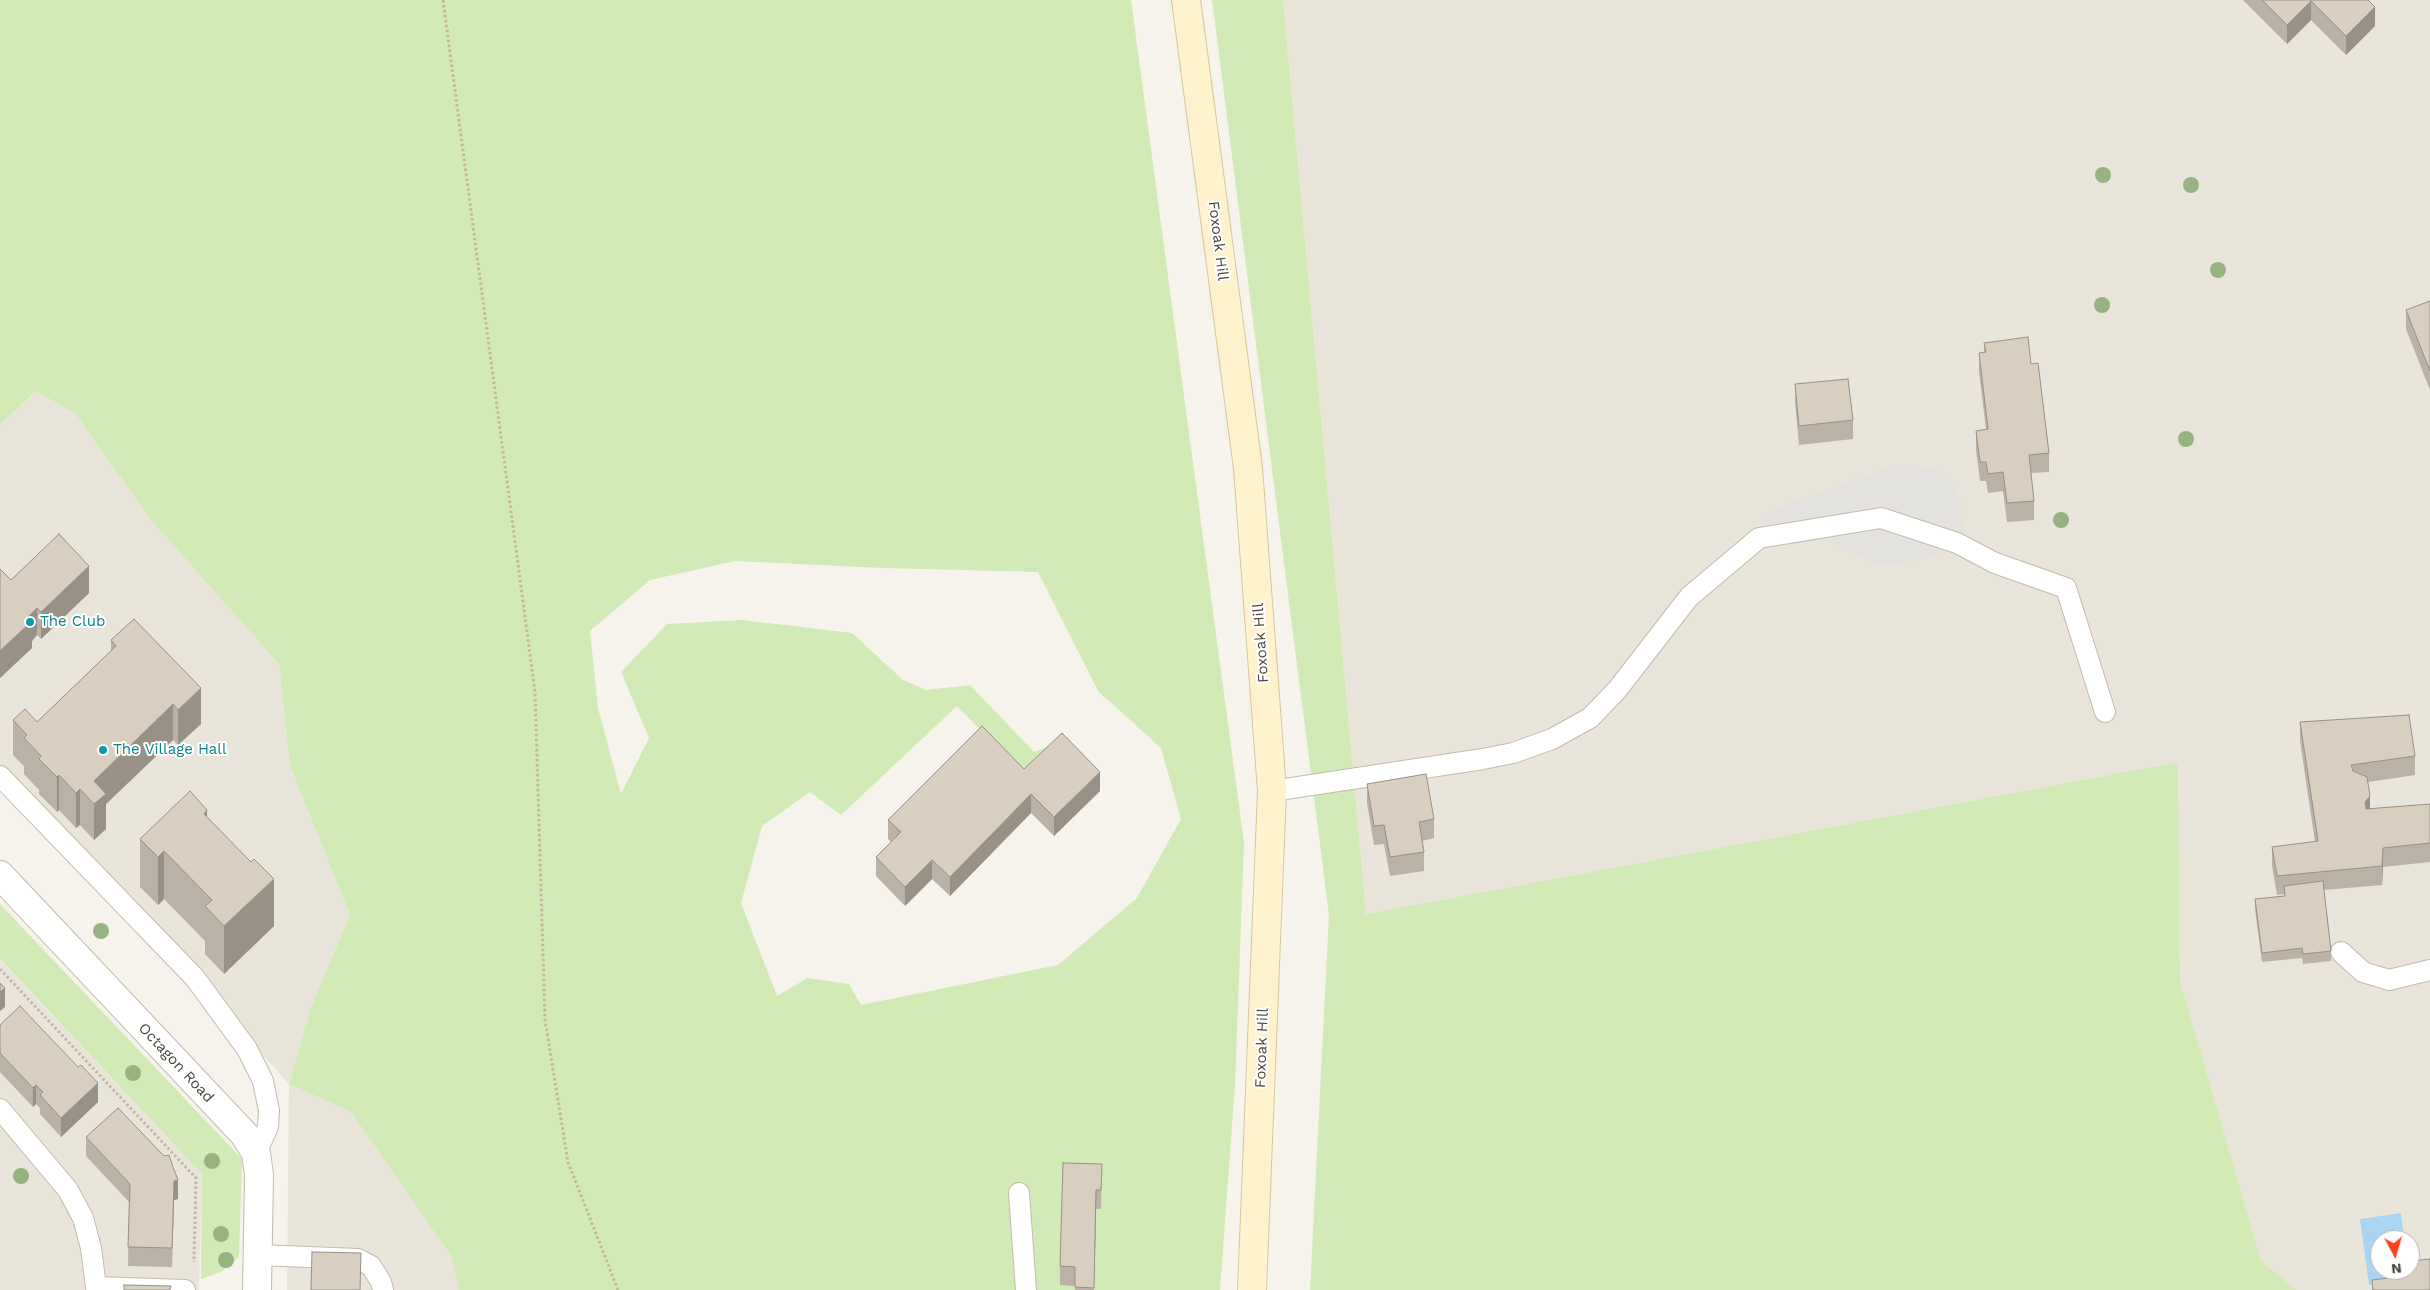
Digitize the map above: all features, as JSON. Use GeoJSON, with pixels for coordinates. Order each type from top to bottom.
{"type":"FeatureCollection","features":[{"type":"Feature","properties":{"kind":"main road","name":"Foxoak Hill"},"geometry":{"type":"LineString","coordinates":[[1186,0],[1248,468],[1272,791],[1252,1290]]}},
{"type":"Feature","properties":{"kind":"street","name":"Octagon Road"},"geometry":{"type":"LineString","coordinates":[[0,875],[244,1134],[256,1153],[260,1175],[257,1290]]}},
{"type":"Feature","properties":{"kind":"lane"},"geometry":{"type":"LineString","coordinates":[[1272,791],[1483,759],[1514,753],[1552,739],[1590,718],[1618,690],[1689,597],[1759,538],[1881,518],[1957,543],[1995,563],[2066,588],[2106,712]]}},
{"type":"Feature","properties":{"kind":"lane"},"geometry":{"type":"LineString","coordinates":[[0,776],[195,978],[247,1048],[263,1081],[268,1111],[268,1127],[256,1153]]}},
{"type":"Feature","properties":{"kind":"lane"},"geometry":{"type":"LineString","coordinates":[[2341,952],[2363,972],[2389,980],[2430,970]]}},
{"type":"Feature","properties":{"kind":"lane"},"geometry":{"type":"LineString","coordinates":[[0,1109],[68,1190],[83,1218],[91,1248],[96,1287],[185,1290]]}},
{"type":"Feature","properties":{"kind":"lane"},"geometry":{"type":"LineString","coordinates":[[1019,1193],[1026,1290]]}},
{"type":"Feature","properties":{"kind":"lane"},"geometry":{"type":"LineString","coordinates":[[258,1255],[358,1259],[371,1266],[381,1282],[383,1290]]}},
{"type":"Feature","properties":{"kind":"path"},"geometry":{"type":"LineString","coordinates":[[443,0],[535,692],[545,1020],[568,1162],[618,1290]]}},
{"type":"Feature","properties":{"kind":"path"},"geometry":{"type":"LineString","coordinates":[[0,969],[196,1178],[194,1271]]}},
{"type":"Feature","properties":{"kind":"shaded area"},"geometry":{"type":"Polygon","coordinates":[[[1283,0],[2430,0],[2430,1290],[2297,1290],[2261,1261],[2180,980],[2178,762],[1366,914],[1283,0]]]}},
{"type":"Feature","properties":{"kind":"shaded area"},"geometry":{"type":"Polygon","coordinates":[[[35,391],[75,413],[150,519],[279,664],[290,766],[350,915],[311,1007],[289,1084],[0,768],[0,425],[35,391]]]}},
{"type":"Feature","properties":{"kind":"shaded area"},"geometry":{"type":"Polygon","coordinates":[[[1897,464],[1936,468],[1954,484],[1961,507],[1963,528],[1957,543],[1938,554],[1908,562],[1879,564],[1847,552],[1830,541],[1772,545],[1759,538],[1762,514],[1897,464]]]}},
{"type":"Feature","properties":{"kind":"shaded area"},"geometry":{"type":"Polygon","coordinates":[[[0,960],[202,1174],[199,1290],[0,1290],[0,960]]]}},
{"type":"Feature","properties":{"kind":"shaded area"},"geometry":{"type":"Polygon","coordinates":[[[289,1084],[351,1112],[451,1256],[459,1290],[287,1290],[289,1084]]]}},
{"type":"Feature","properties":{"kind":"green space"},"geometry":{"type":"Polygon","coordinates":[[[0,0],[1131,0],[1244,843],[1235,1085],[1220,1290],[459,1290],[451,1256],[351,1112],[289,1084],[311,1007],[350,915],[290,766],[279,664],[150,519],[75,413],[35,391],[0,425],[0,0]],[[735,561],[650,580],[590,631],[598,708],[621,794],[649,738],[621,672],[667,624],[742,620],[852,633],[903,680],[926,690],[970,685],[1034,752],[1055,744],[1024,788],[1006,757],[957,706],[841,815],[810,792],[762,826],[741,903],[777,996],[808,978],[849,984],[861,1005],[1058,965],[1137,898],[1181,819],[1161,748],[1098,691],[1038,572],[883,568],[735,561]]]}},
{"type":"Feature","properties":{"kind":"green space"},"geometry":{"type":"Polygon","coordinates":[[[1212,0],[1283,0],[1366,914],[2178,762],[2180,980],[2261,1261],[2297,1290],[1310,1290],[1329,915],[1212,0]]]}},
{"type":"Feature","properties":{"kind":"green space"},"geometry":{"type":"Polygon","coordinates":[[[0,904],[242,1159],[239,1257],[221,1272],[201,1279],[202,1174],[0,959],[0,904]]]}},
{"type":"Feature","properties":{"kind":"water"},"geometry":{"type":"Polygon","coordinates":[[[2401,1213],[2403,1230],[2370,1230],[2370,1280],[2409,1280],[2369,1285],[2360,1219],[2401,1213]]]}},
{"type":"Feature","properties":{"kind":"building"},"geometry":{"type":"Polygon","coordinates":[[[2262,0],[2368,0],[2375,7],[2346,36],[2311,1],[2287,25],[2262,0]]]}},
{"type":"Feature","properties":{"kind":"building"},"geometry":{"type":"Polygon","coordinates":[[[2430,301],[2430,371],[2406,310],[2430,301]]]}},
{"type":"Feature","properties":{"kind":"building"},"geometry":{"type":"Polygon","coordinates":[[[2028,337],[2031,364],[2038,363],[2049,453],[2029,455],[2034,501],[2007,503],[2003,472],[1988,474],[1986,462],[1980,462],[1976,431],[1988,429],[1979,353],[1986,352],[1984,343],[2028,337]]]}},
{"type":"Feature","properties":{"kind":"building"},"geometry":{"type":"Polygon","coordinates":[[[1848,379],[1853,420],[1799,426],[1795,384],[1848,379]]]}},
{"type":"Feature","properties":{"kind":"building"},"geometry":{"type":"Polygon","coordinates":[[[59,534],[89,566],[41,612],[37,608],[28,617],[32,621],[0,651],[0,569],[11,580],[59,534]]]}},
{"type":"Feature","properties":{"kind":"building"},"geometry":{"type":"Polygon","coordinates":[[[134,619],[201,688],[178,710],[173,704],[94,781],[106,794],[94,804],[80,789],[76,793],[59,775],[57,777],[39,759],[41,756],[24,738],[27,735],[13,720],[25,709],[37,722],[116,646],[111,640],[134,619]]]}},
{"type":"Feature","properties":{"kind":"building"},"geometry":{"type":"Polygon","coordinates":[[[2409,715],[2415,756],[2351,765],[2353,771],[2367,777],[2370,796],[2365,802],[2366,809],[2430,804],[2430,843],[2383,848],[2382,866],[2277,876],[2272,847],[2318,841],[2300,722],[2409,715]]]}},
{"type":"Feature","properties":{"kind":"building"},"geometry":{"type":"Polygon","coordinates":[[[982,726],[1024,769],[1062,733],[1100,772],[1054,817],[1031,794],[950,877],[932,860],[905,887],[876,857],[901,832],[888,820],[982,726]]]}},
{"type":"Feature","properties":{"kind":"building"},"geometry":{"type":"Polygon","coordinates":[[[1426,774],[1434,819],[1419,822],[1424,852],[1390,857],[1384,825],[1374,826],[1367,784],[1426,774]]]}},
{"type":"Feature","properties":{"kind":"building"},"geometry":{"type":"Polygon","coordinates":[[[190,791],[207,810],[204,814],[251,862],[254,859],[274,879],[224,926],[205,906],[212,900],[164,851],[158,857],[140,839],[190,791]]]}},
{"type":"Feature","properties":{"kind":"building"},"geometry":{"type":"Polygon","coordinates":[[[2323,881],[2331,951],[2303,954],[2302,948],[2262,953],[2255,899],[2285,896],[2284,886],[2323,881]]]}},
{"type":"Feature","properties":{"kind":"building"},"geometry":{"type":"Polygon","coordinates":[[[0,983],[5,988],[0,992],[0,983]]]}},
{"type":"Feature","properties":{"kind":"building"},"geometry":{"type":"Polygon","coordinates":[[[20,1006],[78,1067],[81,1065],[98,1083],[61,1118],[40,1095],[43,1092],[36,1085],[33,1088],[0,1053],[0,1025],[20,1006]]]}},
{"type":"Feature","properties":{"kind":"building"},"geometry":{"type":"Polygon","coordinates":[[[118,1108],[164,1156],[169,1155],[178,1180],[174,1181],[172,1248],[128,1247],[130,1184],[86,1137],[118,1108]]]}},
{"type":"Feature","properties":{"kind":"building"},"geometry":{"type":"Polygon","coordinates":[[[1063,1163],[1102,1164],[1101,1190],[1096,1190],[1094,1288],[1075,1287],[1075,1267],[1060,1266],[1063,1163]]]}},
{"type":"Feature","properties":{"kind":"building"},"geometry":{"type":"Polygon","coordinates":[[[312,1252],[361,1253],[360,1290],[311,1290],[312,1252]]]}},
{"type":"Feature","properties":{"kind":"building"},"geometry":{"type":"Polygon","coordinates":[[[2430,1259],[2430,1290],[2373,1290],[2372,1280],[2420,1280],[2420,1260],[2430,1259]]]}},
{"type":"Feature","properties":{"kind":"building"},"geometry":{"type":"Polygon","coordinates":[[[124,1285],[171,1286],[170,1290],[124,1290],[124,1285]]]}},
{"type":"Feature","properties":{"kind":"place","name":"The Club"},"geometry":{"type":"Point","coordinates":[30,622]}},
{"type":"Feature","properties":{"kind":"place","name":"The Village Hall"},"geometry":{"type":"Point","coordinates":[103,750]}}]}
